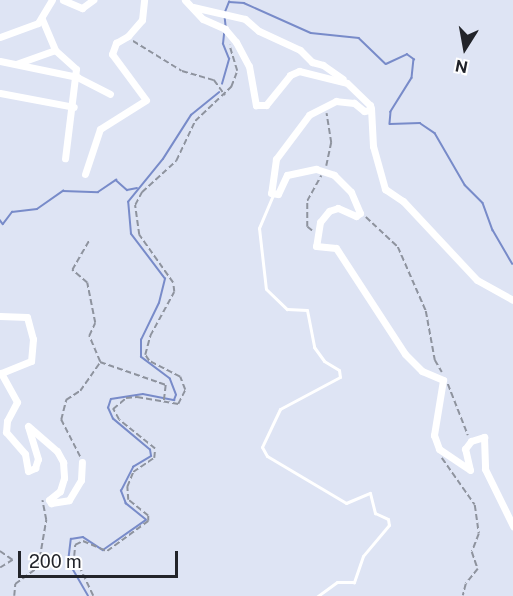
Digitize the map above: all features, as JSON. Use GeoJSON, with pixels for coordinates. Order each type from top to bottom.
{"type":"FeatureCollection","features":[{"type":"Feature","properties":{"kind":"street"},"geometry":{"type":"LineString","coordinates":[[0,37],[33,26],[42,19],[52,0]]}},
{"type":"Feature","properties":{"kind":"street"},"geometry":{"type":"LineString","coordinates":[[63,0],[82,8],[93,0]]}},
{"type":"Feature","properties":{"kind":"street"},"geometry":{"type":"LineString","coordinates":[[84,174],[100,129],[146,100],[112,54],[116,43],[128,36],[142,20],[144,0]]}},
{"type":"Feature","properties":{"kind":"street"},"geometry":{"type":"LineString","coordinates":[[185,0],[203,19],[231,35],[249,66],[253,101],[259,106],[269,102],[294,72],[315,73],[347,83]]}},
{"type":"Feature","properties":{"kind":"street"},"geometry":{"type":"LineString","coordinates":[[193,7],[245,19],[259,31],[300,50],[308,60],[323,65],[347,83],[371,108],[374,146],[385,189],[403,201],[477,280],[513,300]]}},
{"type":"Feature","properties":{"kind":"street"},"geometry":{"type":"LineString","coordinates":[[42,19],[56,50],[74,65],[77,77],[65,158]]}},
{"type":"Feature","properties":{"kind":"street"},"geometry":{"type":"LineString","coordinates":[[16,64],[56,50]]}},
{"type":"Feature","properties":{"kind":"street"},"geometry":{"type":"LineString","coordinates":[[0,55],[4,62],[77,77],[110,94]]}},
{"type":"Feature","properties":{"kind":"street"},"geometry":{"type":"LineString","coordinates":[[0,93],[74,107]]}},
{"type":"Feature","properties":{"kind":"street"},"geometry":{"type":"LineString","coordinates":[[371,108],[364,111],[354,103],[336,100],[309,115],[274,164],[273,195],[278,194],[287,175],[316,169],[344,183],[360,213],[356,216],[338,208],[329,211],[320,222],[316,246],[336,248],[405,354],[422,370],[445,381],[434,435],[439,449],[470,470],[472,466],[464,453],[471,441],[481,437],[485,440],[485,469],[513,526]]}},
{"type":"Feature","properties":{"kind":"street"},"geometry":{"type":"LineString","coordinates":[[0,316],[28,318],[33,357],[27,363],[1,373],[17,402],[5,428],[26,457],[29,472],[38,459],[28,426],[60,454],[64,478],[60,491],[49,500]]}},
{"type":"Feature","properties":{"kind":"street"},"geometry":{"type":"LineString","coordinates":[[49,500],[60,504],[69,500],[81,480],[82,462]]}},
{"type":"Feature","properties":{"kind":"lane"},"geometry":{"type":"LineString","coordinates":[[273,195],[259,228],[266,289],[287,309],[307,310],[314,347],[324,361],[336,367],[340,377],[280,410],[262,447],[267,456],[346,503],[370,493],[375,513],[389,522],[388,529],[363,556],[354,582],[337,582],[318,596]]}},
{"type":"Feature","properties":{"kind":"path"},"geometry":{"type":"LineString","coordinates":[[93,596],[74,556],[75,545],[83,541],[107,551],[148,521],[148,516],[128,500],[127,487],[133,472],[154,458],[155,448],[119,420],[112,409],[126,398],[164,402],[182,401],[185,390],[182,379],[149,361],[145,355],[150,336],[174,292],[173,283],[138,235],[135,205],[142,192],[176,161],[203,111],[225,95],[237,71],[229,49],[231,35]]}},
{"type":"Feature","properties":{"kind":"path"},"geometry":{"type":"LineString","coordinates":[[128,36],[182,71],[214,80],[225,95]]}},
{"type":"Feature","properties":{"kind":"path"},"geometry":{"type":"LineString","coordinates":[[360,213],[398,247],[426,312],[435,360],[471,441]]}},
{"type":"Feature","properties":{"kind":"path"},"geometry":{"type":"LineString","coordinates":[[89,241],[72,270],[87,283],[95,323],[89,336],[100,362],[166,385],[164,402]]}},
{"type":"Feature","properties":{"kind":"path"},"geometry":{"type":"LineString","coordinates":[[82,462],[62,416],[66,399],[80,391],[100,362]]}},
{"type":"Feature","properties":{"kind":"path"},"geometry":{"type":"LineString","coordinates":[[439,449],[475,505],[479,534],[472,552],[478,569],[466,584],[463,596]]}},
{"type":"Feature","properties":{"kind":"path"},"geometry":{"type":"LineString","coordinates":[[14,596],[15,584],[38,567],[46,520],[40,503],[49,500]]}},
{"type":"Feature","properties":{"kind":"path"},"geometry":{"type":"LineString","coordinates":[[0,551],[13,560],[0,568]]}},
{"type":"Feature","properties":{"kind":"waterway"},"geometry":{"type":"LineString","coordinates":[[225,12],[229,2],[244,3],[311,33],[359,38],[386,64],[407,54],[414,59],[412,78],[391,112],[390,124],[420,123],[435,133],[465,185],[483,203],[493,230],[513,264]]}},
{"type":"Feature","properties":{"kind":"waterway"},"geometry":{"type":"LineString","coordinates":[[225,16],[226,26]]}},
{"type":"Feature","properties":{"kind":"waterway"},"geometry":{"type":"LineString","coordinates":[[222,84],[229,59],[223,44],[224,34]]}},
{"type":"Feature","properties":{"kind":"waterway"},"geometry":{"type":"LineString","coordinates":[[88,596],[68,562],[71,539],[83,537],[103,550],[146,520],[126,504],[121,491],[133,467],[151,456],[150,450],[113,419],[108,408],[111,399],[143,394],[174,400],[176,395],[170,379],[141,357],[141,340],[159,303],[165,279],[131,234],[128,202],[163,159],[191,115],[219,92]]}},
{"type":"Feature","properties":{"kind":"waterway"},"geometry":{"type":"LineString","coordinates":[[0,220],[3,224],[12,212],[37,209],[63,191],[98,192],[116,180],[127,190],[137,188]]}}]}
